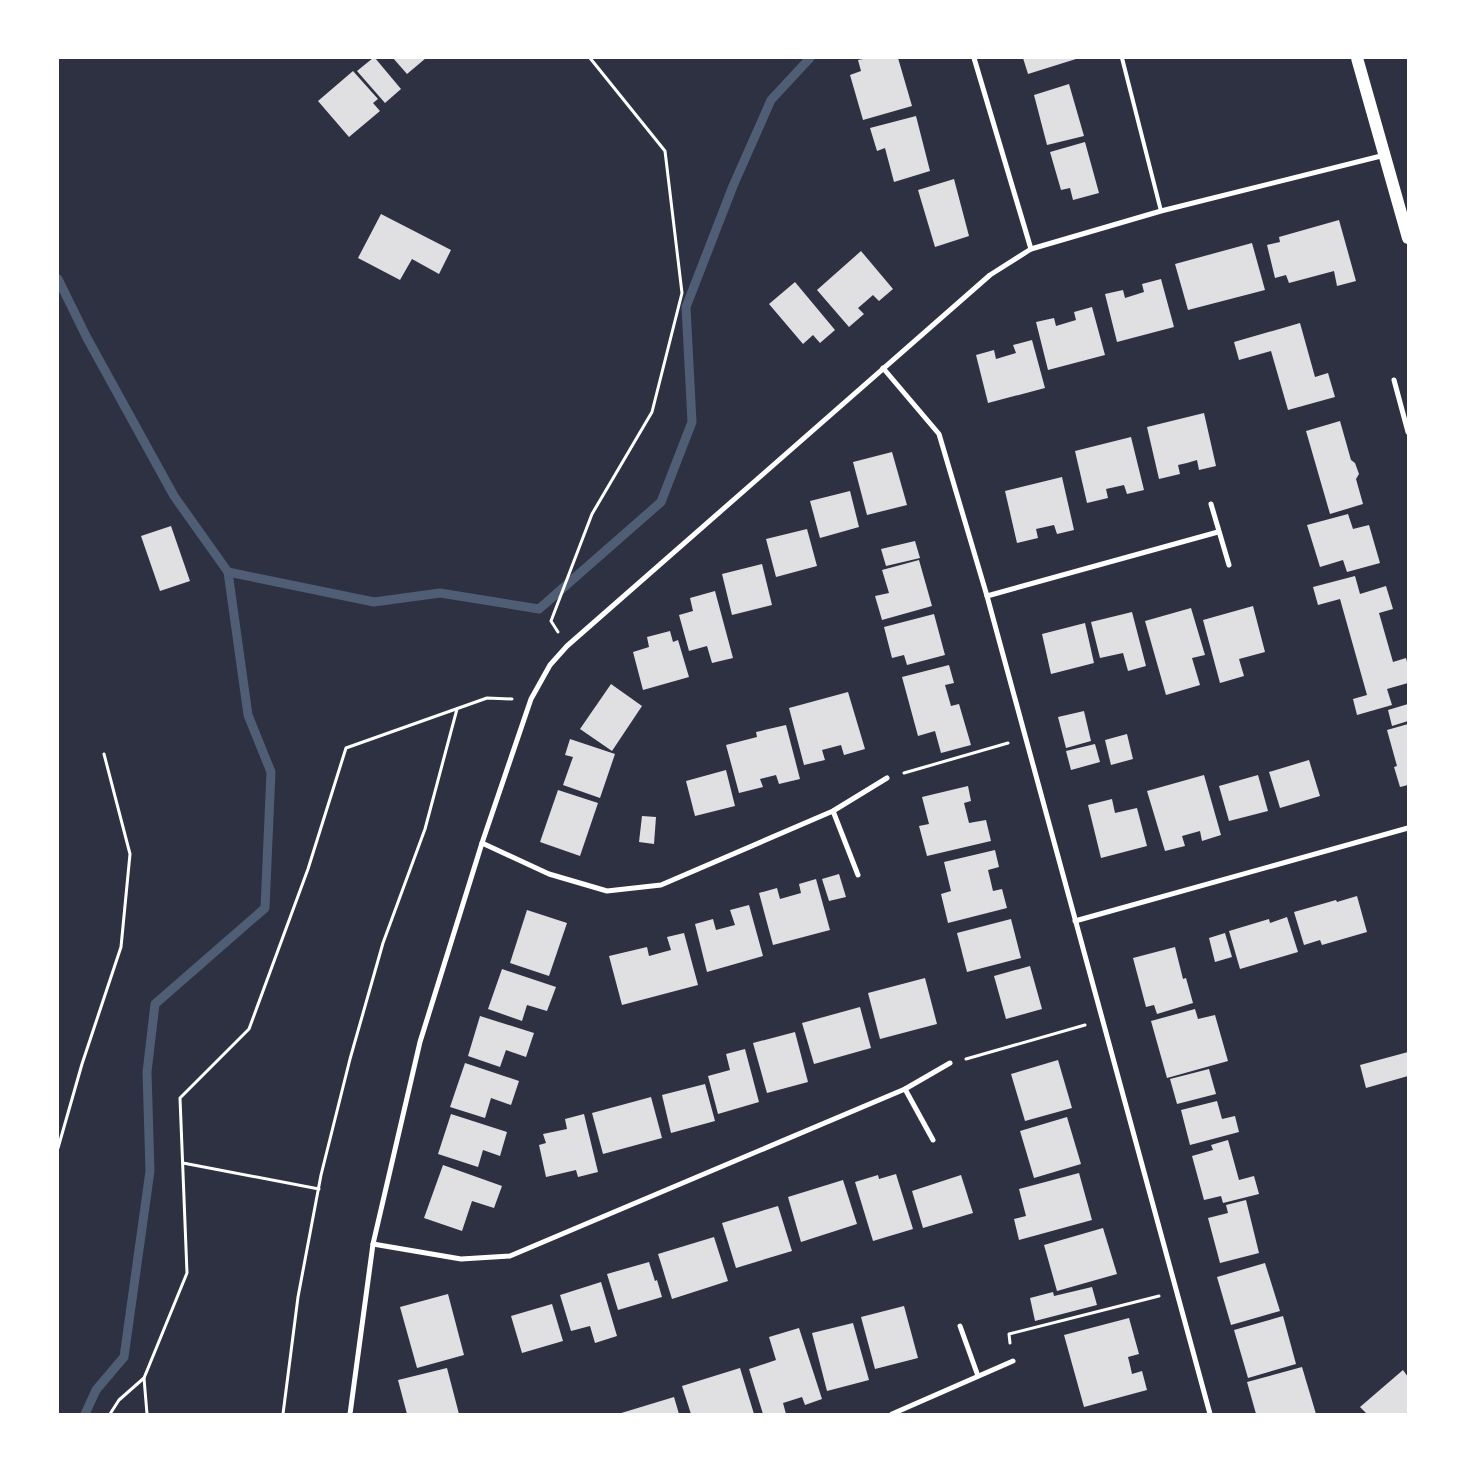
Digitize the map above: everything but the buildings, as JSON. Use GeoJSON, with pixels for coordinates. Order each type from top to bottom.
{"type":"FeatureCollection","features":[{"type":"Feature","properties":{"kind":"main road"},"geometry":{"type":"LineString","coordinates":[[1357,58],[1408,238]]}},
{"type":"Feature","properties":{"kind":"street"},"geometry":{"type":"LineString","coordinates":[[974,58],[1031,249]]}},
{"type":"Feature","properties":{"kind":"street"},"geometry":{"type":"LineString","coordinates":[[350,1414],[373,1244],[420,1042],[482,843],[531,699],[550,665],[566,646],[990,275],[1031,249],[1161,210],[1386,155]]}},
{"type":"Feature","properties":{"kind":"street"},"geometry":{"type":"LineString","coordinates":[[883,368],[939,434],[987,596],[1210,1414]]}},
{"type":"Feature","properties":{"kind":"street"},"geometry":{"type":"LineString","coordinates":[[1394,380],[1408,432]]}},
{"type":"Feature","properties":{"kind":"street"},"geometry":{"type":"LineString","coordinates":[[1211,504],[1229,565]]}},
{"type":"Feature","properties":{"kind":"street"},"geometry":{"type":"LineString","coordinates":[[987,596],[1218,532]]}},
{"type":"Feature","properties":{"kind":"street"},"geometry":{"type":"LineString","coordinates":[[482,843],[549,874],[607,891],[662,885],[833,811],[887,778]]}},
{"type":"Feature","properties":{"kind":"street"},"geometry":{"type":"LineString","coordinates":[[833,811],[858,875]]}},
{"type":"Feature","properties":{"kind":"street"},"geometry":{"type":"LineString","coordinates":[[1075,922],[1408,828]]}},
{"type":"Feature","properties":{"kind":"street"},"geometry":{"type":"LineString","coordinates":[[373,1244],[461,1258],[510,1256],[905,1089],[950,1063]]}},
{"type":"Feature","properties":{"kind":"street"},"geometry":{"type":"LineString","coordinates":[[905,1089],[933,1140]]}},
{"type":"Feature","properties":{"kind":"street"},"geometry":{"type":"LineString","coordinates":[[960,1326],[978,1376]]}},
{"type":"Feature","properties":{"kind":"street"},"geometry":{"type":"LineString","coordinates":[[892,1414],[1013,1361]]}},
{"type":"Feature","properties":{"kind":"lane"},"geometry":{"type":"LineString","coordinates":[[1122,58],[1161,210]]}},
{"type":"Feature","properties":{"kind":"path"},"geometry":{"type":"LineString","coordinates":[[552,621],[592,514],[652,412],[682,293],[665,151],[590,58]]}},
{"type":"Feature","properties":{"kind":"path"},"geometry":{"type":"LineString","coordinates":[[110,1414],[119,1400],[144,1378],[187,1273],[180,1098],[249,1029],[308,869],[346,748],[487,698],[531,699]]}},
{"type":"Feature","properties":{"kind":"path"},"geometry":{"type":"LineString","coordinates":[[283,1414],[298,1298],[318,1189],[350,1059],[383,943],[425,829],[458,708]]}},
{"type":"Feature","properties":{"kind":"path"},"geometry":{"type":"LineString","coordinates":[[887,778],[1026,738]]}},
{"type":"Feature","properties":{"kind":"path"},"geometry":{"type":"LineString","coordinates":[[58,1148],[82,1064],[121,947],[130,854],[104,754]]}},
{"type":"Feature","properties":{"kind":"path"},"geometry":{"type":"LineString","coordinates":[[950,1063],[1103,1020]]}},
{"type":"Feature","properties":{"kind":"path"},"geometry":{"type":"LineString","coordinates":[[183,1163],[318,1189]]}},
{"type":"Feature","properties":{"kind":"path"},"geometry":{"type":"LineString","coordinates":[[1013,1361],[1009,1334],[1176,1291]]}},
{"type":"Feature","properties":{"kind":"path"},"geometry":{"type":"LineString","coordinates":[[144,1378],[147,1414]]}},
{"type":"Feature","properties":{"kind":"waterway"},"geometry":{"type":"LineString","coordinates":[[228,572],[374,602],[440,593],[539,609],[661,502],[692,422],[686,307],[733,186],[771,100],[810,58]]}},
{"type":"Feature","properties":{"kind":"waterway"},"geometry":{"type":"LineString","coordinates":[[58,279],[87,338],[174,496],[228,572],[248,715],[271,772],[265,908],[155,1004],[147,1072],[150,1171],[124,1357],[96,1390],[85,1414]]}}]}
